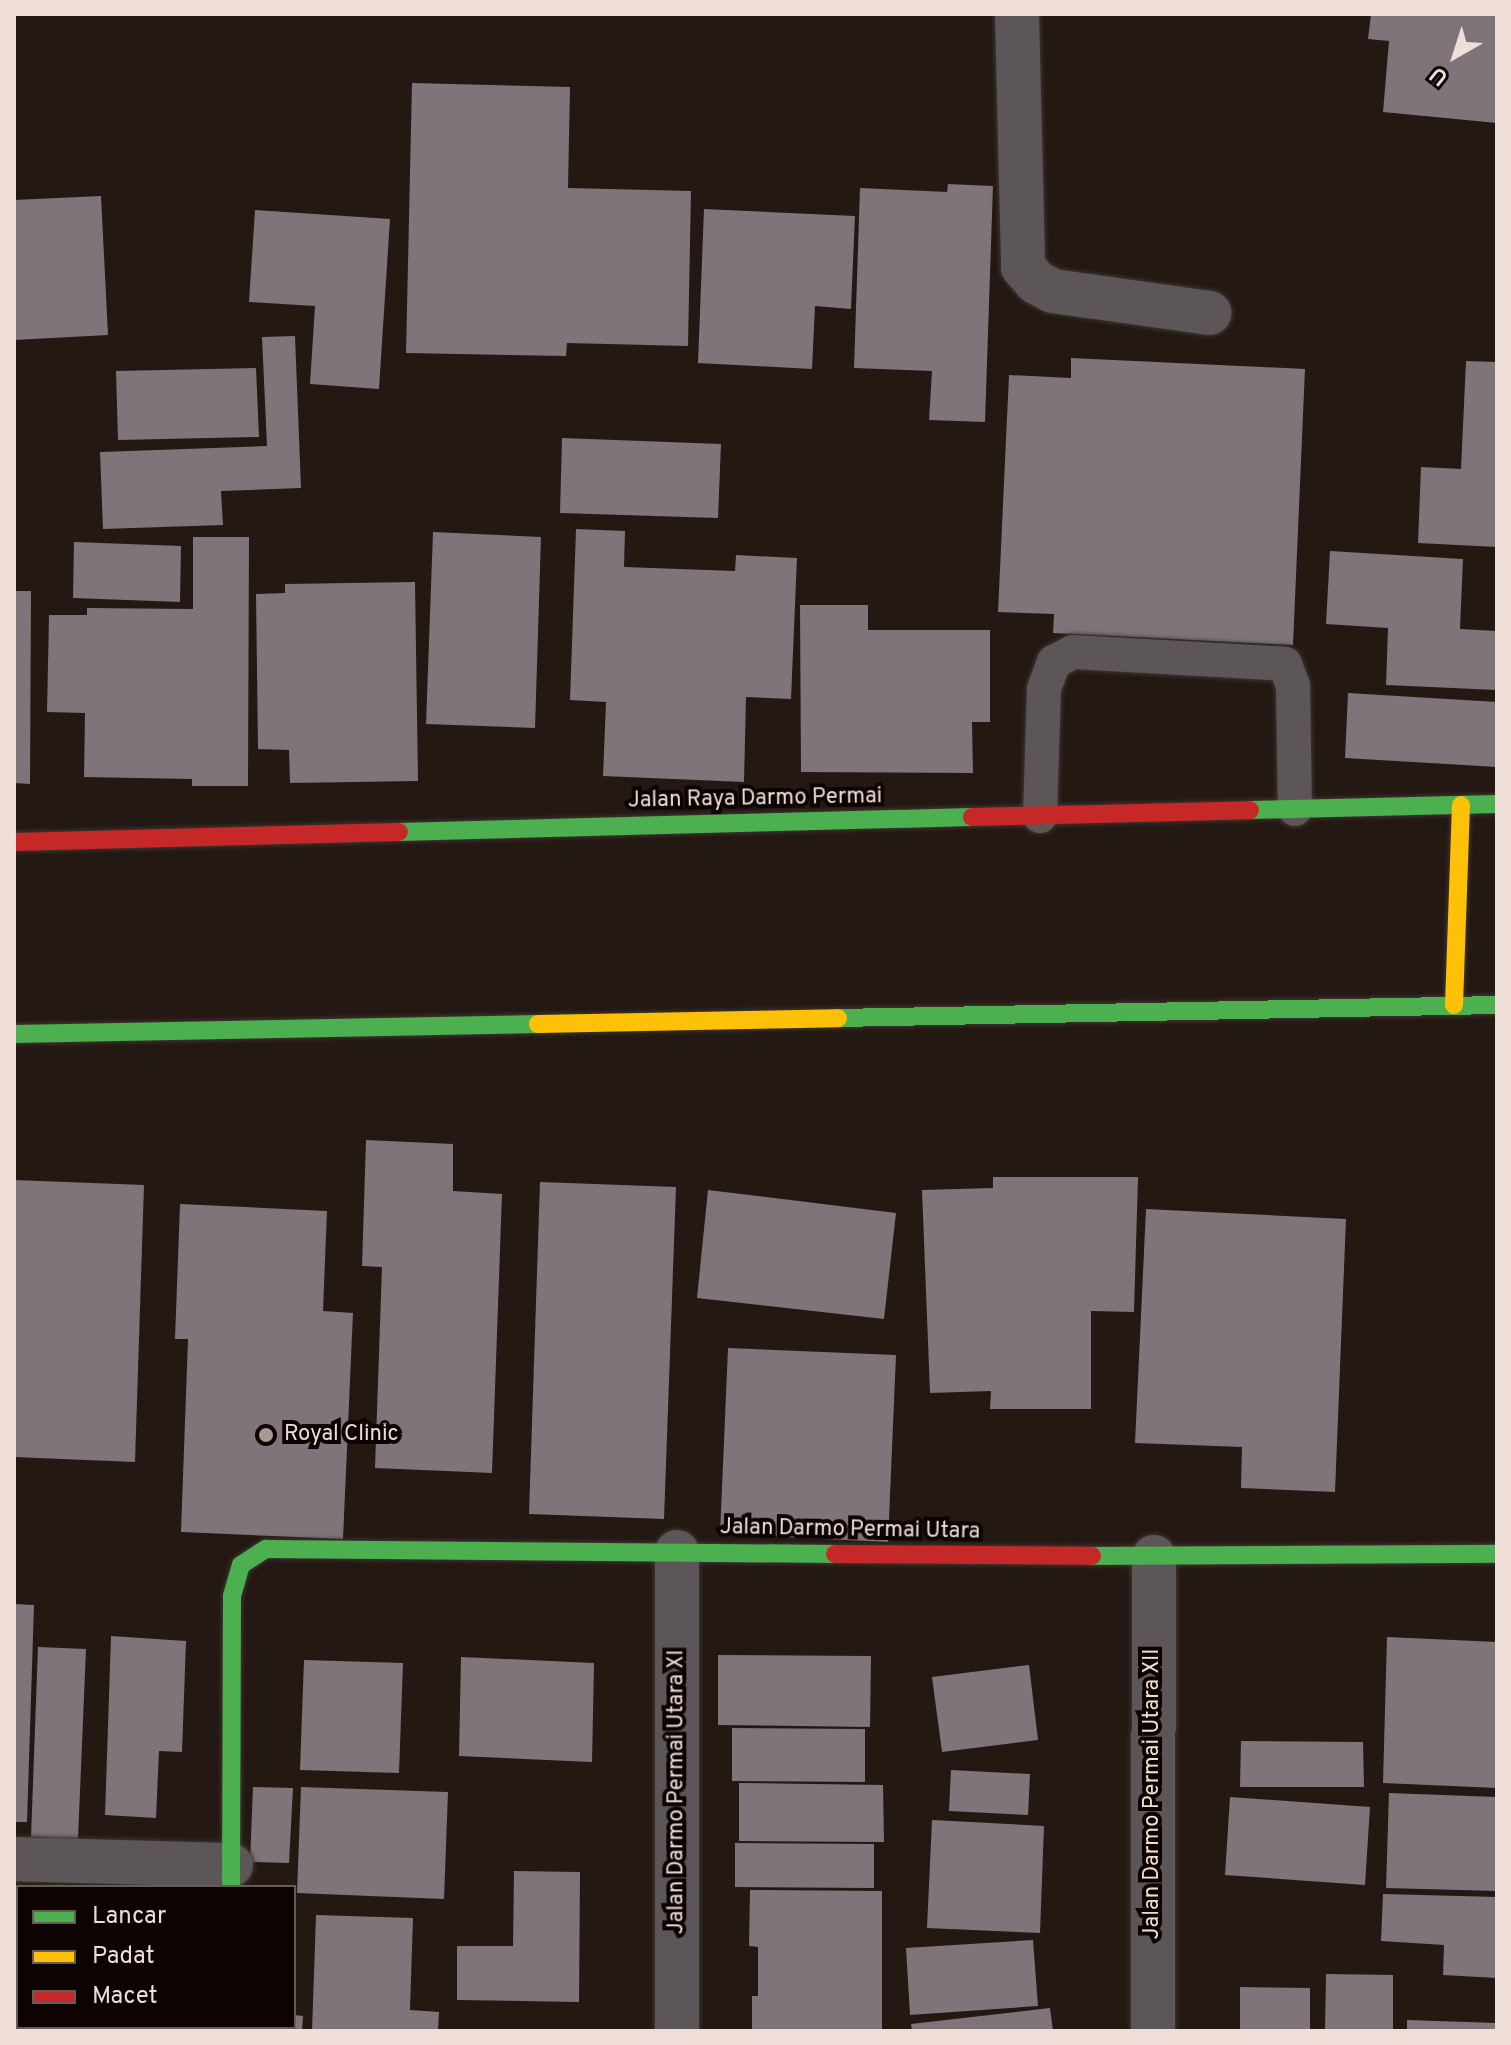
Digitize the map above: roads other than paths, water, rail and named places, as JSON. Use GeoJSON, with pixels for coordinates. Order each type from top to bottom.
{"type":"FeatureCollection","features":[{"type":"Feature","properties":{"kind":"street"},"geometry":{"type":"LineString","coordinates":[[1017,14],[1023,267],[1036,282],[1053,291],[1209,313]]}},
{"type":"Feature","properties":{"kind":"street","name":"Jalan Raya Darmo Permai"},"geometry":{"type":"LineString","coordinates":[[14,842],[1497,804]]}},
{"type":"Feature","properties":{"kind":"street"},"geometry":{"type":"LineString","coordinates":[[1454,1005],[1461,805]]}},
{"type":"Feature","properties":{"kind":"street"},"geometry":{"type":"LineString","coordinates":[[14,1034],[1497,1005]]}},
{"type":"Feature","properties":{"kind":"street","name":"Jalan Darmo Permai Utara"},"geometry":{"type":"LineString","coordinates":[[231,1876],[232,1596],[241,1565],[266,1549],[1154,1557],[1497,1554]]}},
{"type":"Feature","properties":{"kind":"street","name":"Jalan Darmo Permai Utara XI"},"geometry":{"type":"LineString","coordinates":[[677,1552],[677,2031]]}},
{"type":"Feature","properties":{"kind":"street","name":"Jalan Darmo Permai Utara XII"},"geometry":{"type":"LineString","coordinates":[[1153,2031],[1154,1557]]}},
{"type":"Feature","properties":{"kind":"street"},"geometry":{"type":"LineString","coordinates":[[14,1859],[231,1876]]}},
{"type":"Feature","properties":{"kind":"lane"},"geometry":{"type":"LineString","coordinates":[[1040,816],[1044,689],[1054,662],[1073,652],[1285,664],[1293,686],[1295,809]]}},
{"type":"Feature","properties":{"kind":"place","name":"Royal Clinic"},"geometry":{"type":"Point","coordinates":[266,1435]}}]}
